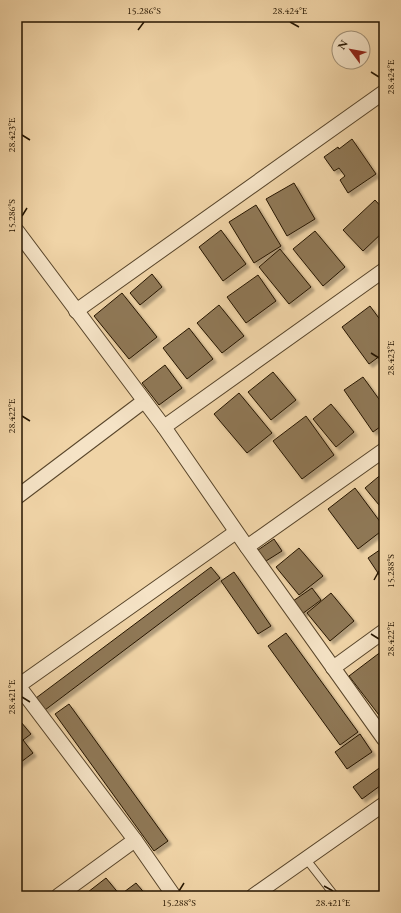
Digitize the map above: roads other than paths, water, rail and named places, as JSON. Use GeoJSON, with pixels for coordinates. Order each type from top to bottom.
{"type":"FeatureCollection","features":[{"type":"Feature","properties":{"kind":"street"},"geometry":{"type":"LineString","coordinates":[[76,311],[384,92]]}},
{"type":"Feature","properties":{"kind":"street"},"geometry":{"type":"LineString","coordinates":[[17,231],[164,427],[236,532],[384,740]]}},
{"type":"Feature","properties":{"kind":"street"},"geometry":{"type":"LineString","coordinates":[[164,427],[384,270]]}},
{"type":"Feature","properties":{"kind":"street"},"geometry":{"type":"LineString","coordinates":[[17,497],[144,401]]}},
{"type":"Feature","properties":{"kind":"street"},"geometry":{"type":"LineString","coordinates":[[247,547],[384,450]]}},
{"type":"Feature","properties":{"kind":"street"},"geometry":{"type":"LineString","coordinates":[[174,896],[135,840],[18,685],[236,532]]}},
{"type":"Feature","properties":{"kind":"street"},"geometry":{"type":"LineString","coordinates":[[332,668],[384,631]]}},
{"type":"Feature","properties":{"kind":"street"},"geometry":{"type":"LineString","coordinates":[[253,896],[384,804]]}},
{"type":"Feature","properties":{"kind":"street"},"geometry":{"type":"LineString","coordinates":[[58,896],[135,840]]}},
{"type":"Feature","properties":{"kind":"lane"},"geometry":{"type":"LineString","coordinates":[[306,859],[335,896]]}}]}
